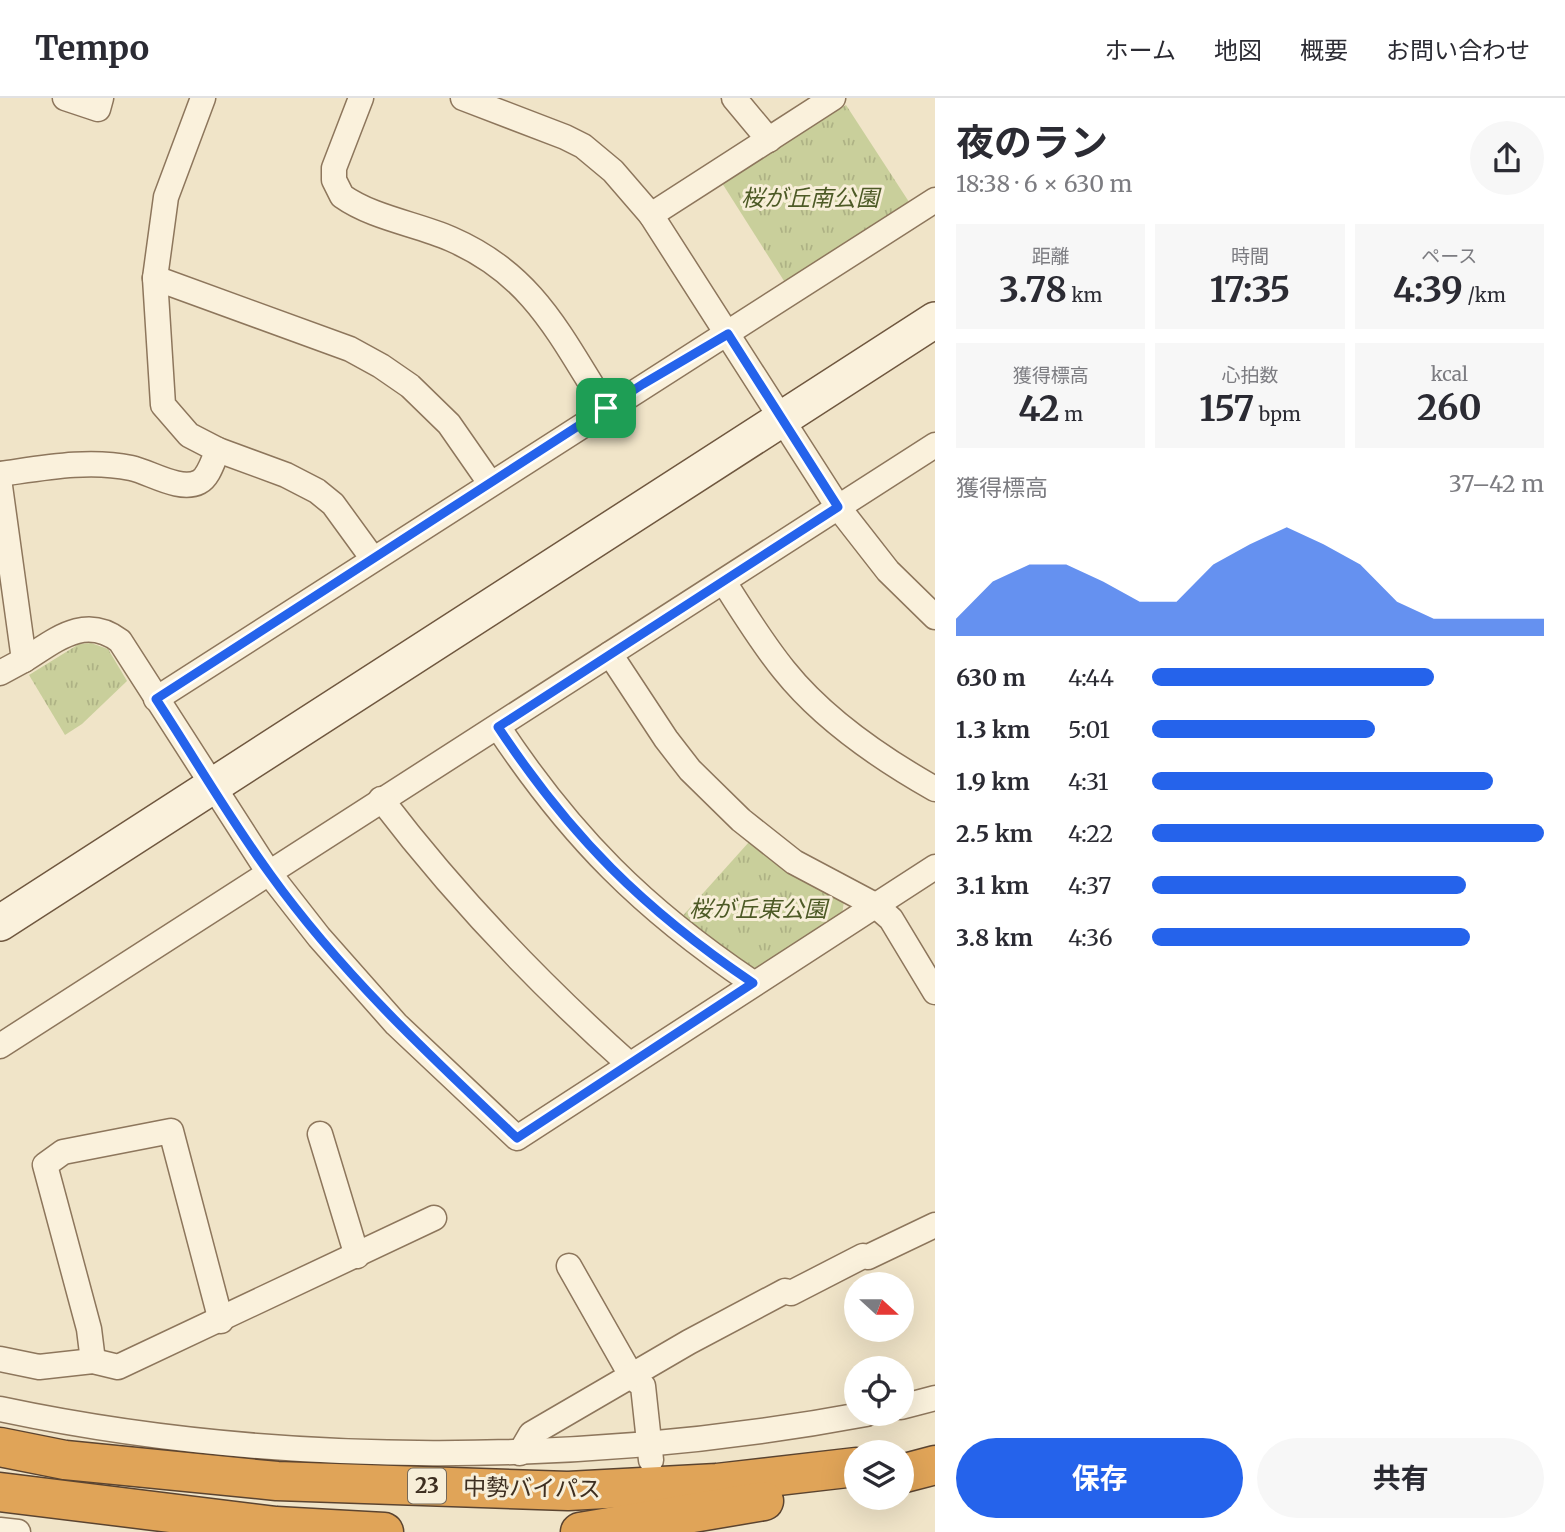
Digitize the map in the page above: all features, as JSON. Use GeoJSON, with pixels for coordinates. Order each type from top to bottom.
{"type":"FeatureCollection","features":[{"type":"Feature","properties":{"kind":"highway","name":"中勢バイパス"},"geometry":{"type":"LineString","coordinates":[[0,1447],[65,1460],[277,1481],[568,1491],[717,1483],[844,1468]]}},
{"type":"Feature","properties":{"kind":"highway"},"geometry":{"type":"LineString","coordinates":[[914,1457],[935,1453]]}},
{"type":"Feature","properties":{"kind":"highway"},"geometry":{"type":"LineString","coordinates":[[914,1471],[935,1465]]}},
{"type":"Feature","properties":{"kind":"highway","name":"中勢バイパス"},"geometry":{"type":"LineString","coordinates":[[580,1532],[844,1486]]}},
{"type":"Feature","properties":{"kind":"highway"},"geometry":{"type":"LineString","coordinates":[[0,1492],[263,1524],[384,1532]]}},
{"type":"Feature","properties":{"kind":"street"},"geometry":{"type":"LineString","coordinates":[[65,98],[97,109],[101,98]]}},
{"type":"Feature","properties":{"kind":"street"},"geometry":{"type":"LineString","coordinates":[[203,98],[166,197],[155,278],[163,405],[189,435],[218,450],[286,475],[317,491],[333,504],[373,559]]}},
{"type":"Feature","properties":{"kind":"street"},"geometry":{"type":"LineString","coordinates":[[361,98],[334,168],[334,180],[342,196],[450,239],[503,267],[538,302],[606,408]]}},
{"type":"Feature","properties":{"kind":"street"},"geometry":{"type":"LineString","coordinates":[[463,98],[583,146],[613,171],[651,215],[838,507],[888,571],[935,617]]}},
{"type":"Feature","properties":{"kind":"street"},"geometry":{"type":"LineString","coordinates":[[734,98],[769,140]]}},
{"type":"Feature","properties":{"kind":"street"},"geometry":{"type":"LineString","coordinates":[[651,215],[833,98]]}},
{"type":"Feature","properties":{"kind":"street"},"geometry":{"type":"LineString","coordinates":[[156,699],[606,408],[728,334],[935,200]]}},
{"type":"Feature","properties":{"kind":"street"},"geometry":{"type":"LineString","coordinates":[[155,278],[350,349],[381,366],[410,386],[449,424],[490,483]]}},
{"type":"Feature","properties":{"kind":"street"},"geometry":{"type":"LineString","coordinates":[[0,923],[935,320]]}},
{"type":"Feature","properties":{"kind":"street"},"geometry":{"type":"LineString","coordinates":[[0,1046],[935,445]]}},
{"type":"Feature","properties":{"kind":"street"},"geometry":{"type":"LineString","coordinates":[[0,474],[69,465],[130,468],[186,485],[206,477],[218,450]]}},
{"type":"Feature","properties":{"kind":"street"},"geometry":{"type":"LineString","coordinates":[[1,500],[24,660]]}},
{"type":"Feature","properties":{"kind":"street"},"geometry":{"type":"LineString","coordinates":[[724,582],[785,672],[818,706],[873,750],[935,789]]}},
{"type":"Feature","properties":{"kind":"street"},"geometry":{"type":"LineString","coordinates":[[0,673],[71,631],[81,628],[100,629],[120,641],[269,873],[319,937],[396,1024],[517,1138],[935,867]]}},
{"type":"Feature","properties":{"kind":"street"},"geometry":{"type":"LineString","coordinates":[[610,654],[666,739],[718,798],[794,862],[875,905],[891,919],[935,992]]}},
{"type":"Feature","properties":{"kind":"street"},"geometry":{"type":"LineString","coordinates":[[498,727],[537,786],[575,833],[620,879],[699,947],[753,983]]}},
{"type":"Feature","properties":{"kind":"street"},"geometry":{"type":"LineString","coordinates":[[381,799],[447,881],[530,973],[629,1063]]}},
{"type":"Feature","properties":{"kind":"street"},"geometry":{"type":"LineString","coordinates":[[93,1361],[89,1329],[45,1165],[62,1152],[171,1131],[221,1321]]}},
{"type":"Feature","properties":{"kind":"street"},"geometry":{"type":"LineString","coordinates":[[320,1135],[356,1256]]}},
{"type":"Feature","properties":{"kind":"street"},"geometry":{"type":"LineString","coordinates":[[0,1359],[40,1367],[93,1361],[118,1367],[221,1321],[434,1218]]}},
{"type":"Feature","properties":{"kind":"street"},"geometry":{"type":"LineString","coordinates":[[520,1453],[531,1434],[689,1342],[785,1292],[792,1293],[863,1256],[868,1257],[935,1224]]}},
{"type":"Feature","properties":{"kind":"street"},"geometry":{"type":"LineString","coordinates":[[569,1266],[632,1377],[643,1386],[651,1452]]}},
{"type":"Feature","properties":{"kind":"street"},"geometry":{"type":"LineString","coordinates":[[914,1403],[935,1398]]}},
{"type":"Feature","properties":{"kind":"street"},"geometry":{"type":"LineString","coordinates":[[0,1409],[62,1422],[209,1441],[354,1450],[520,1453],[651,1452],[844,1418]]}},
{"type":"Feature","properties":{"kind":"street"},"geometry":{"type":"LineString","coordinates":[[0,1530],[18,1532]]}},
{"type":"Feature","properties":{"kind":"green space","name":"桜が丘南公園"},"geometry":{"type":"Polygon","coordinates":[[[846,105],[911,205],[786,284],[722,183],[846,105]]]}},
{"type":"Feature","properties":{"kind":"green space"},"geometry":{"type":"Polygon","coordinates":[[[91,643],[108,649],[127,681],[82,724],[65,735],[29,675],[79,644],[91,643]]]}},
{"type":"Feature","properties":{"kind":"green space","name":"桜が丘東公園"},"geometry":{"type":"Polygon","coordinates":[[[749,842],[844,901],[842,915],[757,968],[747,967],[679,920],[749,842]]]}},
{"type":"Feature","properties":{"kind":"route"},"geometry":{"type":"LineString","coordinates":[[728,334],[838,507],[498,727],[537,786],[575,833],[628,887],[699,947],[753,983],[517,1138],[396,1024],[319,937],[269,873],[156,699],[606,408],[728,334]]}}]}
